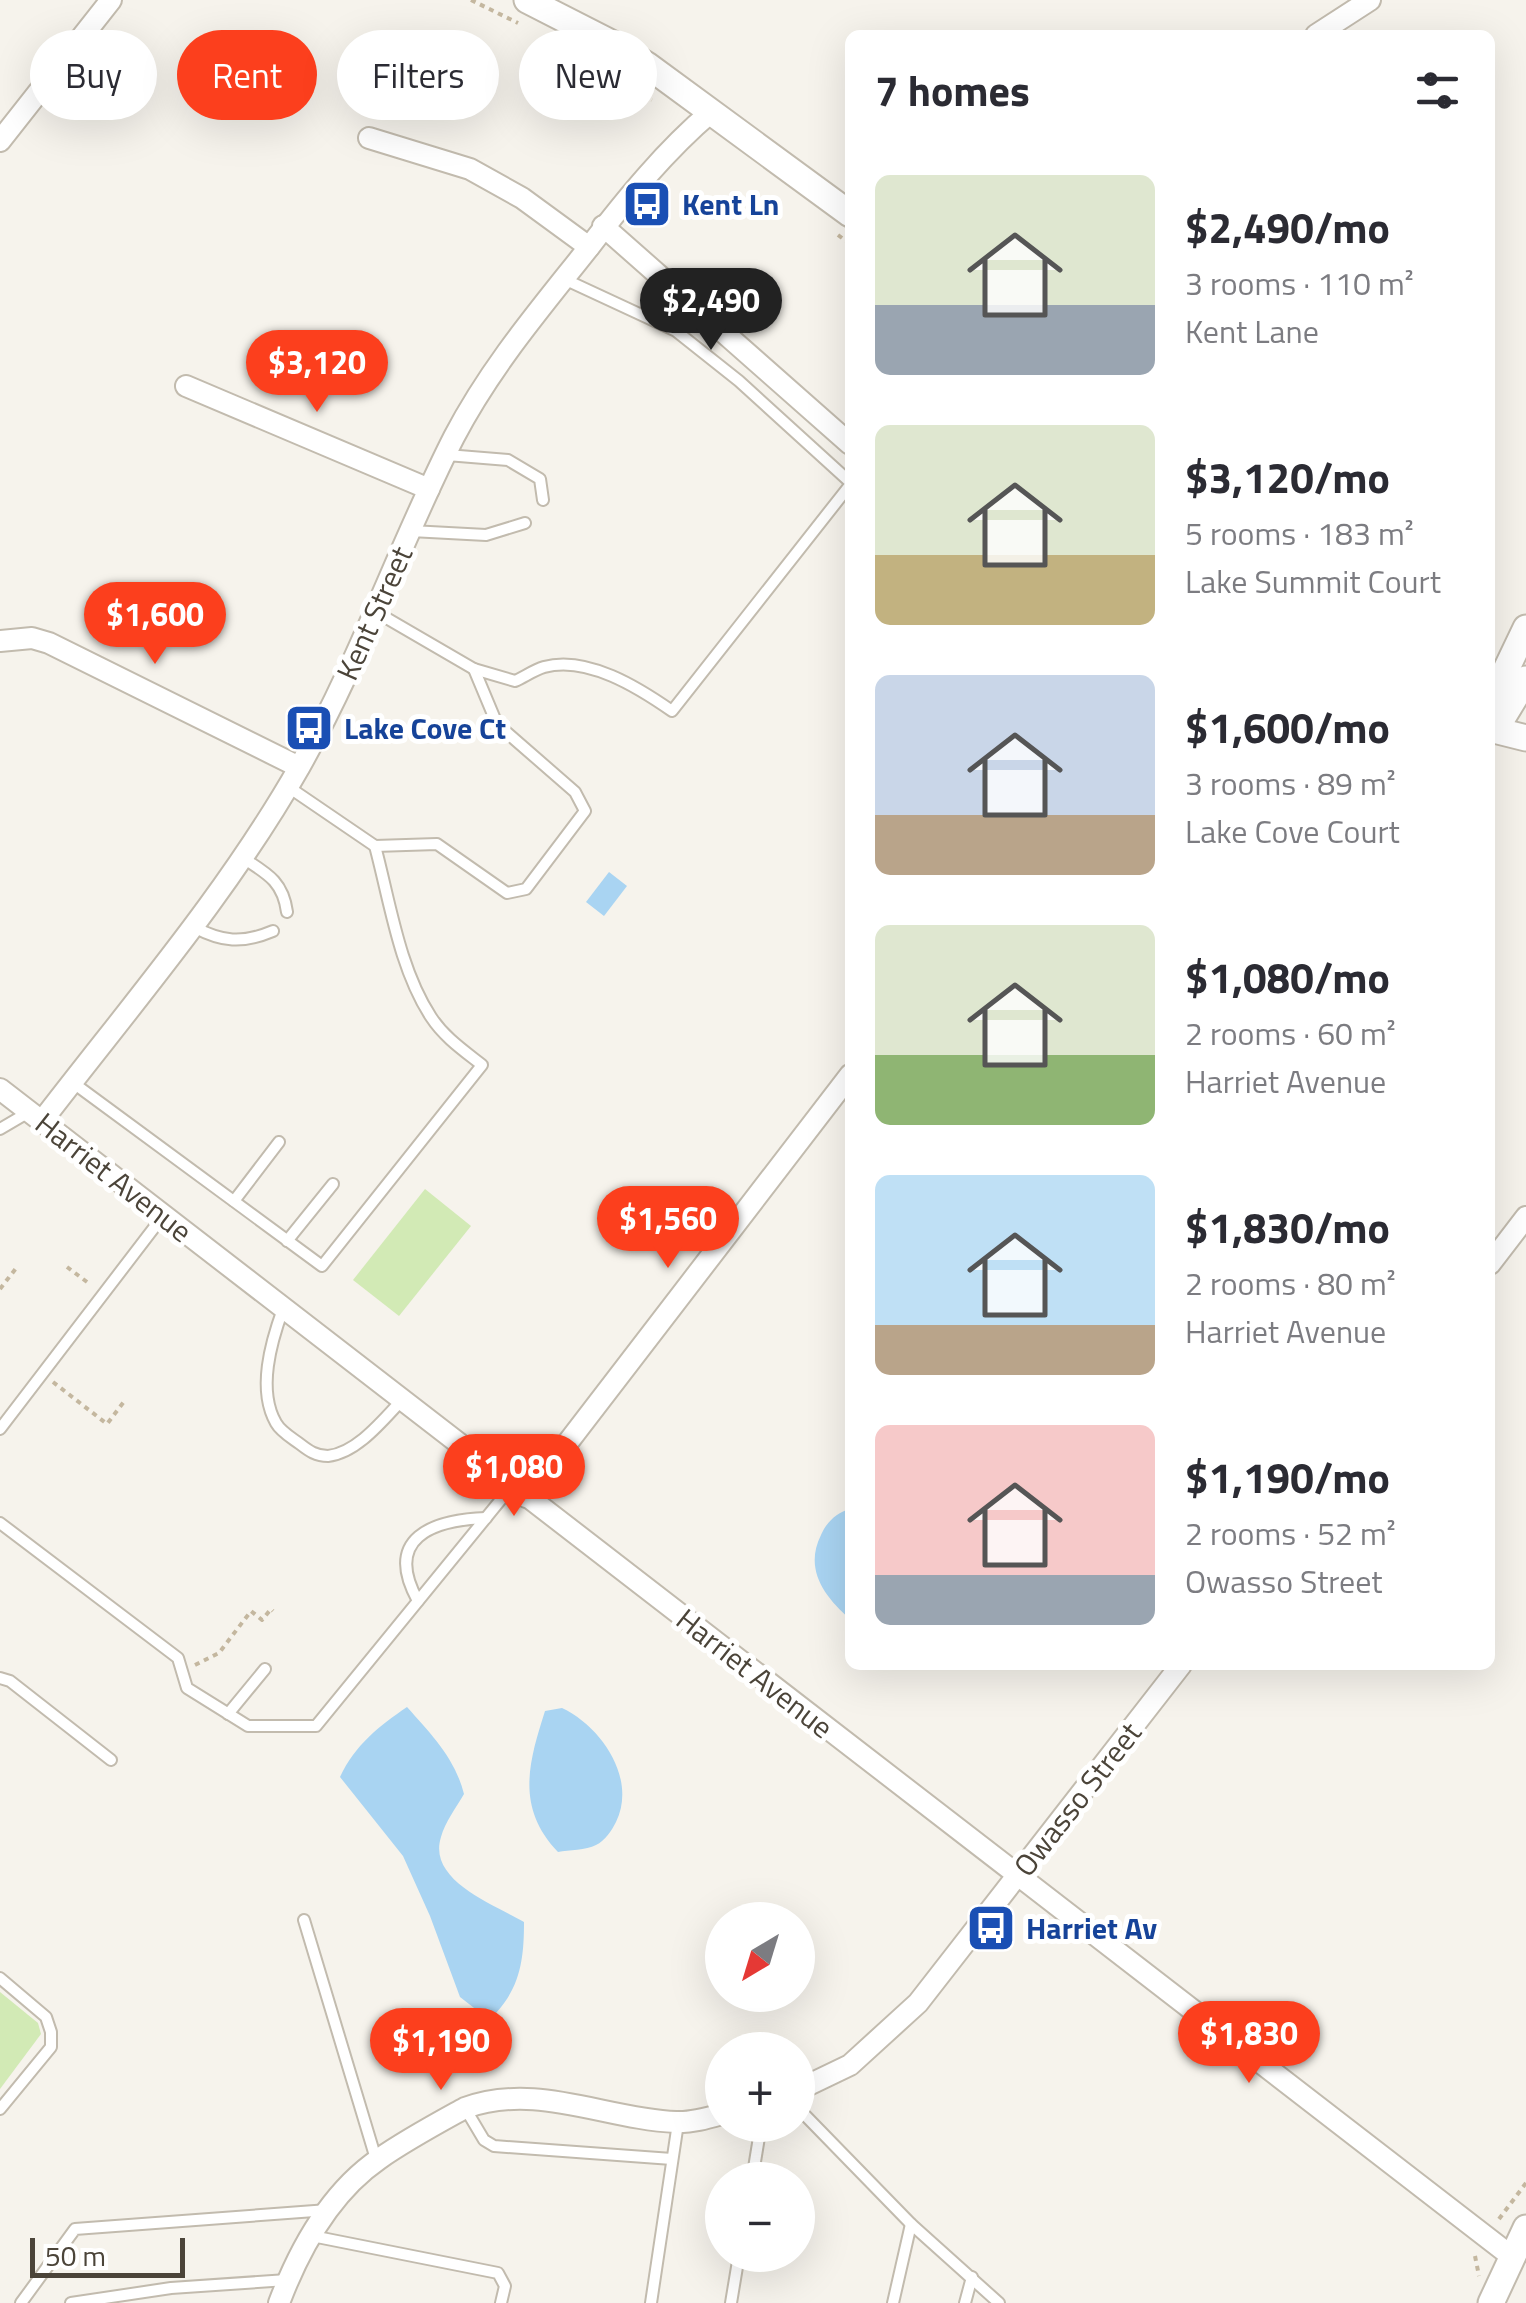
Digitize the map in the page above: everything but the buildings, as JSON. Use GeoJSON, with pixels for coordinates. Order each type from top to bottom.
{"type":"FeatureCollection","features":[{"type":"Feature","properties":{"kind":"street"},"geometry":{"type":"LineString","coordinates":[[0,141],[112,0]]}},
{"type":"Feature","properties":{"kind":"street"},"geometry":{"type":"LineString","coordinates":[[527,0],[615,45],[702,119],[842,223]]}},
{"type":"Feature","properties":{"kind":"street"},"geometry":{"type":"LineString","coordinates":[[1324,30],[1370,0]]}},
{"type":"Feature","properties":{"kind":"street","name":"Kent Street"},"geometry":{"type":"LineString","coordinates":[[36,1116],[72,1082],[193,926],[299,767],[347,677],[428,489],[488,378],[604,226],[702,119]]}},
{"type":"Feature","properties":{"kind":"street"},"geometry":{"type":"LineString","coordinates":[[369,138],[470,169],[522,198],[589,247]]}},
{"type":"Feature","properties":{"kind":"street"},"geometry":{"type":"LineString","coordinates":[[604,226],[845,440]]}},
{"type":"Feature","properties":{"kind":"street"},"geometry":{"type":"LineString","coordinates":[[186,386],[428,489]]}},
{"type":"Feature","properties":{"kind":"street"},"geometry":{"type":"LineString","coordinates":[[1495,716],[1504,674],[1526,628]]}},
{"type":"Feature","properties":{"kind":"street"},"geometry":{"type":"LineString","coordinates":[[0,641],[32,638],[49,643],[299,767]]}},
{"type":"Feature","properties":{"kind":"street"},"geometry":{"type":"LineString","coordinates":[[1495,726],[1526,679]]}},
{"type":"Feature","properties":{"kind":"street"},"geometry":{"type":"LineString","coordinates":[[1495,731],[1526,738]]}},
{"type":"Feature","properties":{"kind":"street"},"geometry":{"type":"LineString","coordinates":[[519,1491],[845,1081]]}},
{"type":"Feature","properties":{"kind":"street","name":"Harriet Avenue"},"geometry":{"type":"LineString","coordinates":[[0,1089],[1510,2256]]}},
{"type":"Feature","properties":{"kind":"street"},"geometry":{"type":"LineString","coordinates":[[1495,1257],[1526,1217]]}},
{"type":"Feature","properties":{"kind":"street","name":"Owasso Street"},"geometry":{"type":"LineString","coordinates":[[815,2082],[850,2065],[918,2003],[1177,1670]]}},
{"type":"Feature","properties":{"kind":"street"},"geometry":{"type":"LineString","coordinates":[[279,2303],[312,2236],[376,2160],[465,2108],[480,2102],[518,2099],[556,2101],[678,2123],[705,2117]]}},
{"type":"Feature","properties":{"kind":"street"},"geometry":{"type":"LineString","coordinates":[[1492,2303],[1510,2256],[1526,2228]]}},
{"type":"Feature","properties":{"kind":"lane"},"geometry":{"type":"LineString","coordinates":[[562,278],[676,330],[845,479]]}},
{"type":"Feature","properties":{"kind":"lane"},"geometry":{"type":"LineString","coordinates":[[446,454],[508,460],[540,479],[542,500]]}},
{"type":"Feature","properties":{"kind":"lane"},"geometry":{"type":"LineString","coordinates":[[376,612],[474,669],[515,681],[546,666],[590,668],[638,688],[672,712],[845,490]]}},
{"type":"Feature","properties":{"kind":"lane"},"geometry":{"type":"LineString","coordinates":[[410,531],[486,535],[525,523]]}},
{"type":"Feature","properties":{"kind":"lane"},"geometry":{"type":"LineString","coordinates":[[287,786],[375,846],[437,844],[507,894],[526,888],[585,810],[575,792],[497,724],[474,669]]}},
{"type":"Feature","properties":{"kind":"lane"},"geometry":{"type":"LineString","coordinates":[[72,1082],[322,1266],[482,1065],[448,1038],[430,1016],[407,964],[375,846]]}},
{"type":"Feature","properties":{"kind":"lane"},"geometry":{"type":"LineString","coordinates":[[242,857],[269,875],[284,894],[287,912]]}},
{"type":"Feature","properties":{"kind":"lane"},"geometry":{"type":"LineString","coordinates":[[193,926],[219,940],[251,940],[273,931]]}},
{"type":"Feature","properties":{"kind":"lane"},"geometry":{"type":"LineString","coordinates":[[0,1129],[36,1116]]}},
{"type":"Feature","properties":{"kind":"lane"},"geometry":{"type":"LineString","coordinates":[[234,1201],[279,1142]]}},
{"type":"Feature","properties":{"kind":"lane"},"geometry":{"type":"LineString","coordinates":[[288,1241],[333,1184]]}},
{"type":"Feature","properties":{"kind":"lane"},"geometry":{"type":"LineString","coordinates":[[0,1429],[164,1215]]}},
{"type":"Feature","properties":{"kind":"lane"},"geometry":{"type":"LineString","coordinates":[[283,1308],[270,1344],[268,1382],[276,1423],[284,1432],[314,1454],[330,1456],[370,1433],[402,1400]]}},
{"type":"Feature","properties":{"kind":"lane"},"geometry":{"type":"LineString","coordinates":[[0,1523],[178,1658],[187,1688],[248,1726],[316,1726],[486,1518],[519,1491]]}},
{"type":"Feature","properties":{"kind":"lane"},"geometry":{"type":"LineString","coordinates":[[418,1601],[406,1571],[409,1549],[421,1532],[453,1519],[486,1518]]}},
{"type":"Feature","properties":{"kind":"lane"},"geometry":{"type":"LineString","coordinates":[[228,1714],[264,1669]]}},
{"type":"Feature","properties":{"kind":"lane"},"geometry":{"type":"LineString","coordinates":[[0,1678],[10,1681],[111,1760]]}},
{"type":"Feature","properties":{"kind":"lane"},"geometry":{"type":"LineString","coordinates":[[304,1920],[376,2160]]}},
{"type":"Feature","properties":{"kind":"lane"},"geometry":{"type":"LineString","coordinates":[[0,1978],[46,2017],[51,2032],[51,2047],[0,2110]]}},
{"type":"Feature","properties":{"kind":"lane"},"geometry":{"type":"LineString","coordinates":[[465,2108],[484,2140],[494,2146],[672,2159]]}},
{"type":"Feature","properties":{"kind":"lane"},"geometry":{"type":"LineString","coordinates":[[650,2303],[678,2123]]}},
{"type":"Feature","properties":{"kind":"lane"},"geometry":{"type":"LineString","coordinates":[[815,2125],[911,2224],[999,2303]]}},
{"type":"Feature","properties":{"kind":"lane"},"geometry":{"type":"LineString","coordinates":[[21,2303],[75,2229],[330,2210]]}},
{"type":"Feature","properties":{"kind":"lane"},"geometry":{"type":"LineString","coordinates":[[893,2303],[911,2224]]}},
{"type":"Feature","properties":{"kind":"lane"},"geometry":{"type":"LineString","coordinates":[[312,2236],[498,2274],[505,2286],[501,2303]]}},
{"type":"Feature","properties":{"kind":"lane"},"geometry":{"type":"LineString","coordinates":[[731,2303],[736,2272]]}},
{"type":"Feature","properties":{"kind":"lane"},"geometry":{"type":"LineString","coordinates":[[965,2303],[972,2276]]}},
{"type":"Feature","properties":{"kind":"lane"},"geometry":{"type":"LineString","coordinates":[[70,2303],[171,2288],[288,2280]]}},
{"type":"Feature","properties":{"kind":"path"},"geometry":{"type":"LineString","coordinates":[[471,0],[524,26]]}},
{"type":"Feature","properties":{"kind":"path"},"geometry":{"type":"LineString","coordinates":[[657,95],[702,119]]}},
{"type":"Feature","properties":{"kind":"path"},"geometry":{"type":"LineString","coordinates":[[0,1289],[17,1267]]}},
{"type":"Feature","properties":{"kind":"path"},"geometry":{"type":"LineString","coordinates":[[68,1268],[103,1294]]}},
{"type":"Feature","properties":{"kind":"path"},"geometry":{"type":"LineString","coordinates":[[42,1374],[107,1424],[126,1399]]}},
{"type":"Feature","properties":{"kind":"path"},"geometry":{"type":"LineString","coordinates":[[182,1672],[219,1652],[251,1612],[262,1620],[270,1608],[273,1610]]}},
{"type":"Feature","properties":{"kind":"green space"},"geometry":{"type":"Polygon","coordinates":[[[425,1189],[471,1226],[399,1316],[353,1280],[425,1189]]]}},
{"type":"Feature","properties":{"kind":"green space"},"geometry":{"type":"Polygon","coordinates":[[[0,1992],[38,2023],[41,2034],[0,2089],[0,1992]]]}},
{"type":"Feature","properties":{"kind":"water"},"geometry":{"type":"Polygon","coordinates":[[[609,872],[627,886],[604,916],[586,902],[609,872]]]}},
{"type":"Feature","properties":{"kind":"water"},"geometry":{"type":"Polygon","coordinates":[[[845,1511],[845,1614],[819,1581],[815,1559],[821,1535],[836,1515],[845,1511]]]}},
{"type":"Feature","properties":{"kind":"water"},"geometry":{"type":"Polygon","coordinates":[[[407,1707],[448,1758],[464,1794],[441,1837],[439,1853],[444,1866],[466,1890],[524,1922],[519,1970],[511,1992],[496,2013],[478,2011],[460,1997],[403,1856],[340,1777],[369,1737],[407,1707]]]}},
{"type":"Feature","properties":{"kind":"water"},"geometry":{"type":"Polygon","coordinates":[[[562,1708],[602,1741],[619,1772],[622,1789],[616,1822],[605,1838],[592,1847],[558,1852],[536,1819],[529,1785],[545,1711],[562,1708]]]}},
{"type":"Feature","properties":{"kind":"place","name":"Kent Ln"},"geometry":{"type":"Point","coordinates":[647,204]}},
{"type":"Feature","properties":{"kind":"place","name":"Lake Cove Ct"},"geometry":{"type":"Point","coordinates":[309,728]}},
{"type":"Feature","properties":{"kind":"place","name":"Harriet Av"},"geometry":{"type":"Point","coordinates":[991,1928]}}]}
